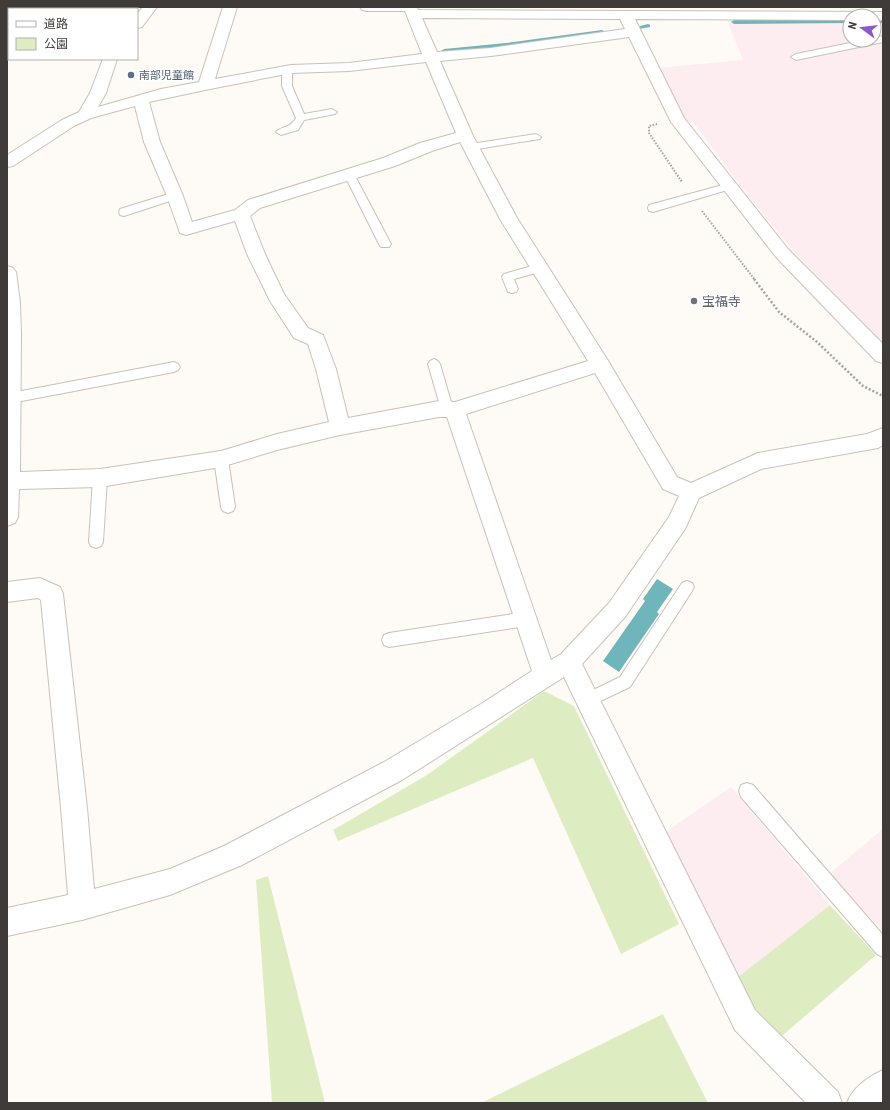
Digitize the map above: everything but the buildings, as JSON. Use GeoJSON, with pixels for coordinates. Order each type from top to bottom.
{"type":"FeatureCollection","features":[{"type":"Feature","properties":{"kind":"street"},"geometry":{"type":"LineString","coordinates":[[138,23],[150,7]]}},
{"type":"Feature","properties":{"kind":"street"},"geometry":{"type":"LineString","coordinates":[[204,85],[225,26],[230,7]]}},
{"type":"Feature","properties":{"kind":"street"},"geometry":{"type":"LineString","coordinates":[[367,7],[626,15],[726,11],[883,16]]}},
{"type":"Feature","properties":{"kind":"street"},"geometry":{"type":"LineString","coordinates":[[410,9],[468,141],[508,219],[600,364],[670,483],[691,492]]}},
{"type":"Feature","properties":{"kind":"street"},"geometry":{"type":"LineString","coordinates":[[626,15],[677,119],[782,253],[883,356]]}},
{"type":"Feature","properties":{"kind":"street"},"geometry":{"type":"LineString","coordinates":[[7,162],[85,115],[204,85],[287,70],[349,67],[430,56],[491,52],[634,32]]}},
{"type":"Feature","properties":{"kind":"street"},"geometry":{"type":"LineString","coordinates":[[85,115],[98,93],[109,60]]}},
{"type":"Feature","properties":{"kind":"street"},"geometry":{"type":"LineString","coordinates":[[141,100],[152,142],[186,229],[241,214],[254,204],[388,162],[426,147],[468,141]]}},
{"type":"Feature","properties":{"kind":"street"},"geometry":{"type":"LineString","coordinates":[[241,214],[256,254],[276,296],[302,333],[316,340],[326,369],[340,427]]}},
{"type":"Feature","properties":{"kind":"street"},"geometry":{"type":"LineString","coordinates":[[7,272],[12,297],[9,373],[11,398],[10,481],[7,517]]}},
{"type":"Feature","properties":{"kind":"street"},"geometry":{"type":"LineString","coordinates":[[10,481],[100,478],[221,459],[277,442],[340,427],[439,409],[451,410],[600,364]]}},
{"type":"Feature","properties":{"kind":"street"},"geometry":{"type":"LineString","coordinates":[[451,410],[545,676]]}},
{"type":"Feature","properties":{"kind":"street"},"geometry":{"type":"LineString","coordinates":[[7,922],[82,906],[170,882],[233,856],[393,771],[569,662],[617,610],[677,523],[691,492],[758,461],[871,442],[883,436]]}},
{"type":"Feature","properties":{"kind":"street"},"geometry":{"type":"LineString","coordinates":[[7,592],[40,588],[52,594],[74,808],[82,906]]}},
{"type":"Feature","properties":{"kind":"street"},"geometry":{"type":"LineString","coordinates":[[569,662],[745,1020],[827,1103]]}},
{"type":"Feature","properties":{"kind":"street"},"geometry":{"type":"LineString","coordinates":[[862,1103],[883,1084]]}},
{"type":"Feature","properties":{"kind":"lane"},"geometry":{"type":"LineString","coordinates":[[796,57],[883,39]]}},
{"type":"Feature","properties":{"kind":"lane"},"geometry":{"type":"LineString","coordinates":[[287,70],[287,86],[301,118]]}},
{"type":"Feature","properties":{"kind":"lane"},"geometry":{"type":"LineString","coordinates":[[281,132],[294,128],[301,118],[332,112]]}},
{"type":"Feature","properties":{"kind":"lane"},"geometry":{"type":"LineString","coordinates":[[468,141],[536,137]]}},
{"type":"Feature","properties":{"kind":"lane"},"geometry":{"type":"LineString","coordinates":[[349,174],[385,244]]}},
{"type":"Feature","properties":{"kind":"lane"},"geometry":{"type":"LineString","coordinates":[[653,208],[730,186]]}},
{"type":"Feature","properties":{"kind":"lane"},"geometry":{"type":"LineString","coordinates":[[124,212],[174,196]]}},
{"type":"Feature","properties":{"kind":"lane"},"geometry":{"type":"LineString","coordinates":[[512,289],[508,277],[539,268]]}},
{"type":"Feature","properties":{"kind":"lane"},"geometry":{"type":"LineString","coordinates":[[434,364],[451,410]]}},
{"type":"Feature","properties":{"kind":"lane"},"geometry":{"type":"LineString","coordinates":[[11,398],[174,367]]}},
{"type":"Feature","properties":{"kind":"lane"},"geometry":{"type":"LineString","coordinates":[[221,459],[228,507]]}},
{"type":"Feature","properties":{"kind":"lane"},"geometry":{"type":"LineString","coordinates":[[96,542],[100,478]]}},
{"type":"Feature","properties":{"kind":"lane"},"geometry":{"type":"LineString","coordinates":[[588,700],[625,682],[687,587]]}},
{"type":"Feature","properties":{"kind":"lane"},"geometry":{"type":"LineString","coordinates":[[389,640],[526,619]]}},
{"type":"Feature","properties":{"kind":"lane"},"geometry":{"type":"LineString","coordinates":[[747,791],[883,948]]}},
{"type":"Feature","properties":{"kind":"path"},"geometry":{"type":"LineString","coordinates":[[677,119],[649,126],[649,133],[691,197],[780,312],[817,342],[863,386],[883,396]]}},
{"type":"Feature","properties":{"kind":"shaded area"},"geometry":{"type":"Polygon","coordinates":[[[727,20],[842,22],[842,48],[882,48],[883,22],[883,344],[796,254],[739,184],[693,122],[684,122],[656,68],[743,60],[727,20]]]}},
{"type":"Feature","properties":{"kind":"shaded area"},"geometry":{"type":"Polygon","coordinates":[[[731,787],[830,905],[738,977],[664,833],[731,787]]]}},
{"type":"Feature","properties":{"kind":"shaded area"},"geometry":{"type":"Polygon","coordinates":[[[883,829],[883,931],[829,874],[883,829]]]}},
{"type":"Feature","properties":{"kind":"green space"},"geometry":{"type":"Polygon","coordinates":[[[544,691],[574,706],[679,924],[621,954],[533,758],[338,841],[333,830],[427,775],[544,691]]]}},
{"type":"Feature","properties":{"kind":"green space"},"geometry":{"type":"Polygon","coordinates":[[[268,876],[325,1103],[272,1103],[256,880],[268,876]]]}},
{"type":"Feature","properties":{"kind":"green space"},"geometry":{"type":"Polygon","coordinates":[[[830,905],[876,955],[782,1036],[752,1005],[738,977],[830,905]]]}},
{"type":"Feature","properties":{"kind":"green space"},"geometry":{"type":"Polygon","coordinates":[[[663,1014],[708,1103],[481,1103],[663,1014]]]}},
{"type":"Feature","properties":{"kind":"water"},"geometry":{"type":"Polygon","coordinates":[[[657,579],[673,589],[657,612],[659,614],[619,672],[603,661],[645,601],[643,599],[657,579]]]}},
{"type":"Feature","properties":{"kind":"waterway"},"geometry":{"type":"LineString","coordinates":[[734,22],[842,21]]}},
{"type":"Feature","properties":{"kind":"waterway"},"geometry":{"type":"LineString","coordinates":[[639,27],[648,26]]}},
{"type":"Feature","properties":{"kind":"waterway"},"geometry":{"type":"LineString","coordinates":[[444,51],[506,45],[602,32]]}},
{"type":"Feature","properties":{"kind":"place","name":"南部児童館"},"geometry":{"type":"Point","coordinates":[131,75]}},
{"type":"Feature","properties":{"kind":"place","name":"宝福寺"},"geometry":{"type":"Point","coordinates":[694,301]}}]}
